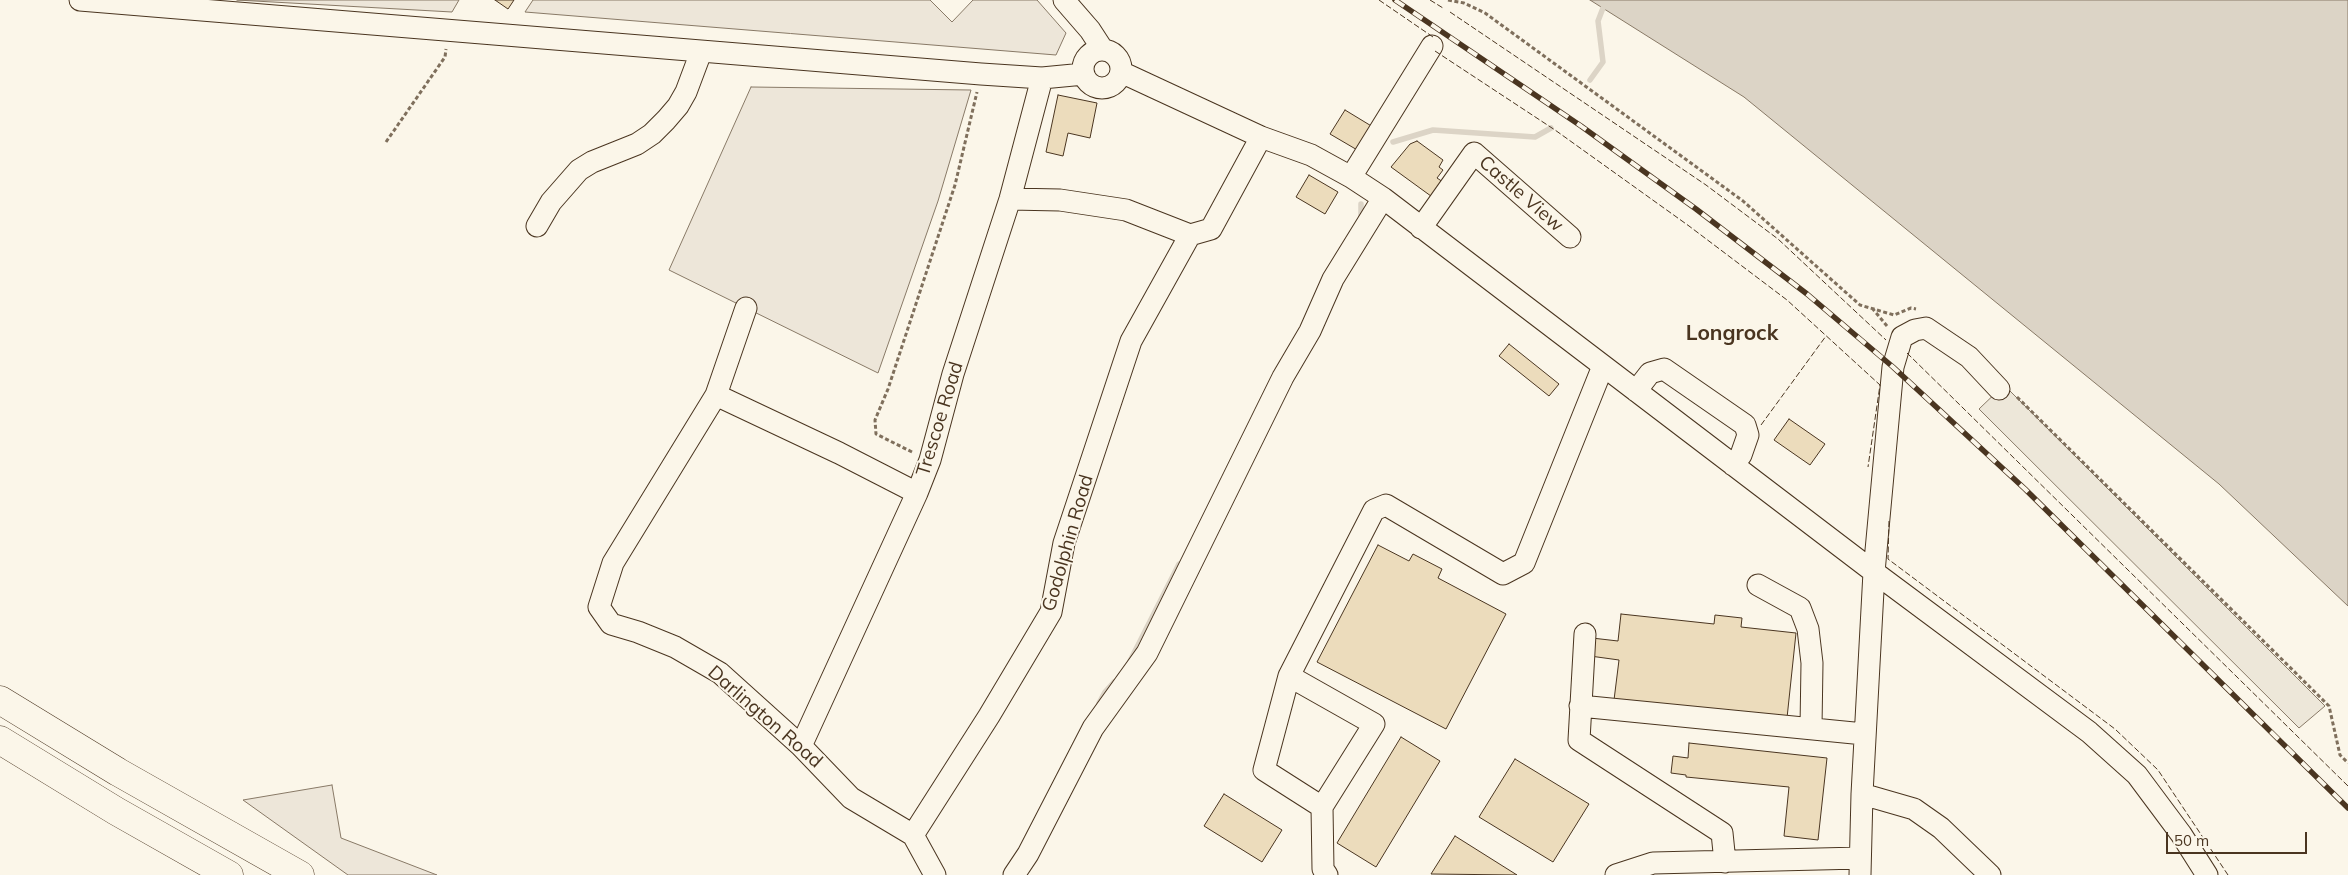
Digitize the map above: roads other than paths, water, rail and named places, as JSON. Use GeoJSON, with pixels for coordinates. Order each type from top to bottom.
{"type":"FeatureCollection","features":[{"type":"Feature","properties":{"kind":"highway"},"geometry":{"type":"LineString","coordinates":[[0,700],[118,772],[300,875]]}},
{"type":"Feature","properties":{"kind":"highway"},"geometry":{"type":"LineString","coordinates":[[0,740],[116,811],[229,875]]}},
{"type":"Feature","properties":{"kind":"street"},"geometry":{"type":"LineString","coordinates":[[80,0],[448,32],[981,74],[1042,78],[1084,74]]}},
{"type":"Feature","properties":{"kind":"street"},"geometry":{"type":"LineString","coordinates":[[1064,0],[1090,30],[1103,50],[1115,55],[1119,60],[1121,72],[1115,84],[1103,88],[1090,84],[1084,74],[1084,67],[1089,56],[1103,50]]}},
{"type":"Feature","properties":{"kind":"street"},"geometry":{"type":"LineString","coordinates":[[1351,177],[1432,46]]}},
{"type":"Feature","properties":{"kind":"street"},"geometry":{"type":"LineString","coordinates":[[537,226],[551,202],[579,170],[592,162],[636,144],[652,134],[666,120],[678,106],[686,92],[701,52]]}},
{"type":"Feature","properties":{"kind":"street"},"geometry":{"type":"LineString","coordinates":[[1121,72],[1261,137],[1311,155],[1351,177],[1383,198],[1874,572],[2089,732],[2137,775],[2181,834],[2207,875]]}},
{"type":"Feature","properties":{"kind":"street","name":"Trescoe Road"},"geometry":{"type":"LineString","coordinates":[[801,746],[917,493],[930,460],[953,374],[1010,199],[1042,78]]}},
{"type":"Feature","properties":{"kind":"street"},"geometry":{"type":"LineString","coordinates":[[1010,199],[1060,200],[1126,210],[1190,235],[1211,229],[1261,137]]}},
{"type":"Feature","properties":{"kind":"street","name":"Castle View"},"geometry":{"type":"LineString","coordinates":[[1420,228],[1474,154],[1570,237]]}},
{"type":"Feature","properties":{"kind":"street"},"geometry":{"type":"LineString","coordinates":[[1014,875],[1028,854],[1093,728],[1147,652],[1283,377],[1310,331],[1333,279],[1383,198]]}},
{"type":"Feature","properties":{"kind":"street","name":"Godolphin Road"},"geometry":{"type":"LineString","coordinates":[[913,835],[989,716],[1051,612],[1064,543],[1131,342],[1190,235]]}},
{"type":"Feature","properties":{"kind":"street","name":"Darlington Road"},"geometry":{"type":"LineString","coordinates":[[746,308],[716,395],[613,563],[599,606],[611,624],[638,632],[675,647],[720,673],[801,746],[851,798],[913,835]]}},
{"type":"Feature","properties":{"kind":"street"},"geometry":{"type":"LineString","coordinates":[[1616,875],[1653,863],[1725,862],[1780,868],[1860,867],[1864,734],[1874,572],[1893,367],[1902,336],[1915,330],[1926,328],[1969,357],[2005,390]]}},
{"type":"Feature","properties":{"kind":"street"},"geometry":{"type":"LineString","coordinates":[[1322,807],[1264,770],[1289,676],[1374,510],[1386,505],[1503,574],[1524,563],[1603,366]]}},
{"type":"Feature","properties":{"kind":"street"},"geometry":{"type":"LineString","coordinates":[[1636,391],[1650,373],[1664,369],[1745,426],[1748,435],[1741,455],[1733,464]]}},
{"type":"Feature","properties":{"kind":"street"},"geometry":{"type":"LineString","coordinates":[[716,395],[839,453],[917,493]]}},
{"type":"Feature","properties":{"kind":"street"},"geometry":{"type":"LineString","coordinates":[[1758,585],[1800,608],[1808,629],[1812,663],[1811,727]]}},
{"type":"Feature","properties":{"kind":"street"},"geometry":{"type":"LineString","coordinates":[[1585,634],[1579,740],[1722,833],[1725,862]]}},
{"type":"Feature","properties":{"kind":"street"},"geometry":{"type":"LineString","coordinates":[[1289,676],[1374,724],[1322,807],[1323,870],[1327,875]]}},
{"type":"Feature","properties":{"kind":"street"},"geometry":{"type":"LineString","coordinates":[[1580,706],[1811,727],[1864,734]]}},
{"type":"Feature","properties":{"kind":"street"},"geometry":{"type":"LineString","coordinates":[[1862,794],[1914,809],[1941,828],[1990,875]]}},
{"type":"Feature","properties":{"kind":"street"},"geometry":{"type":"LineString","coordinates":[[913,835],[935,875]]}},
{"type":"Feature","properties":{"kind":"waterway"},"geometry":{"type":"LineString","coordinates":[[1590,80],[1603,62],[1598,21],[1603,8]]}},
{"type":"Feature","properties":{"kind":"waterway"},"geometry":{"type":"LineString","coordinates":[[1393,142],[1433,130],[1535,137],[1551,128]]}},
{"type":"Feature","properties":{"kind":"waterway"},"geometry":{"type":"LineString","coordinates":[[1361,204],[1361,220]]}},
{"type":"Feature","properties":{"kind":"waterway"},"geometry":{"type":"LineString","coordinates":[[1130,661],[1179,564]]}},
{"type":"Feature","properties":{"kind":"waterway"},"geometry":{"type":"LineString","coordinates":[[1099,703],[1105,692],[1114,682]]}},
{"type":"Feature","properties":{"kind":"railway"},"geometry":{"type":"LineString","coordinates":[[1395,0],[1581,126],[1696,209],[1807,294],[1893,367],[2025,489],[2348,808]]}},
{"type":"Feature","properties":{"kind":"district","name":"Longrock"},"geometry":{"type":"Point","coordinates":[1732,334]}}]}
